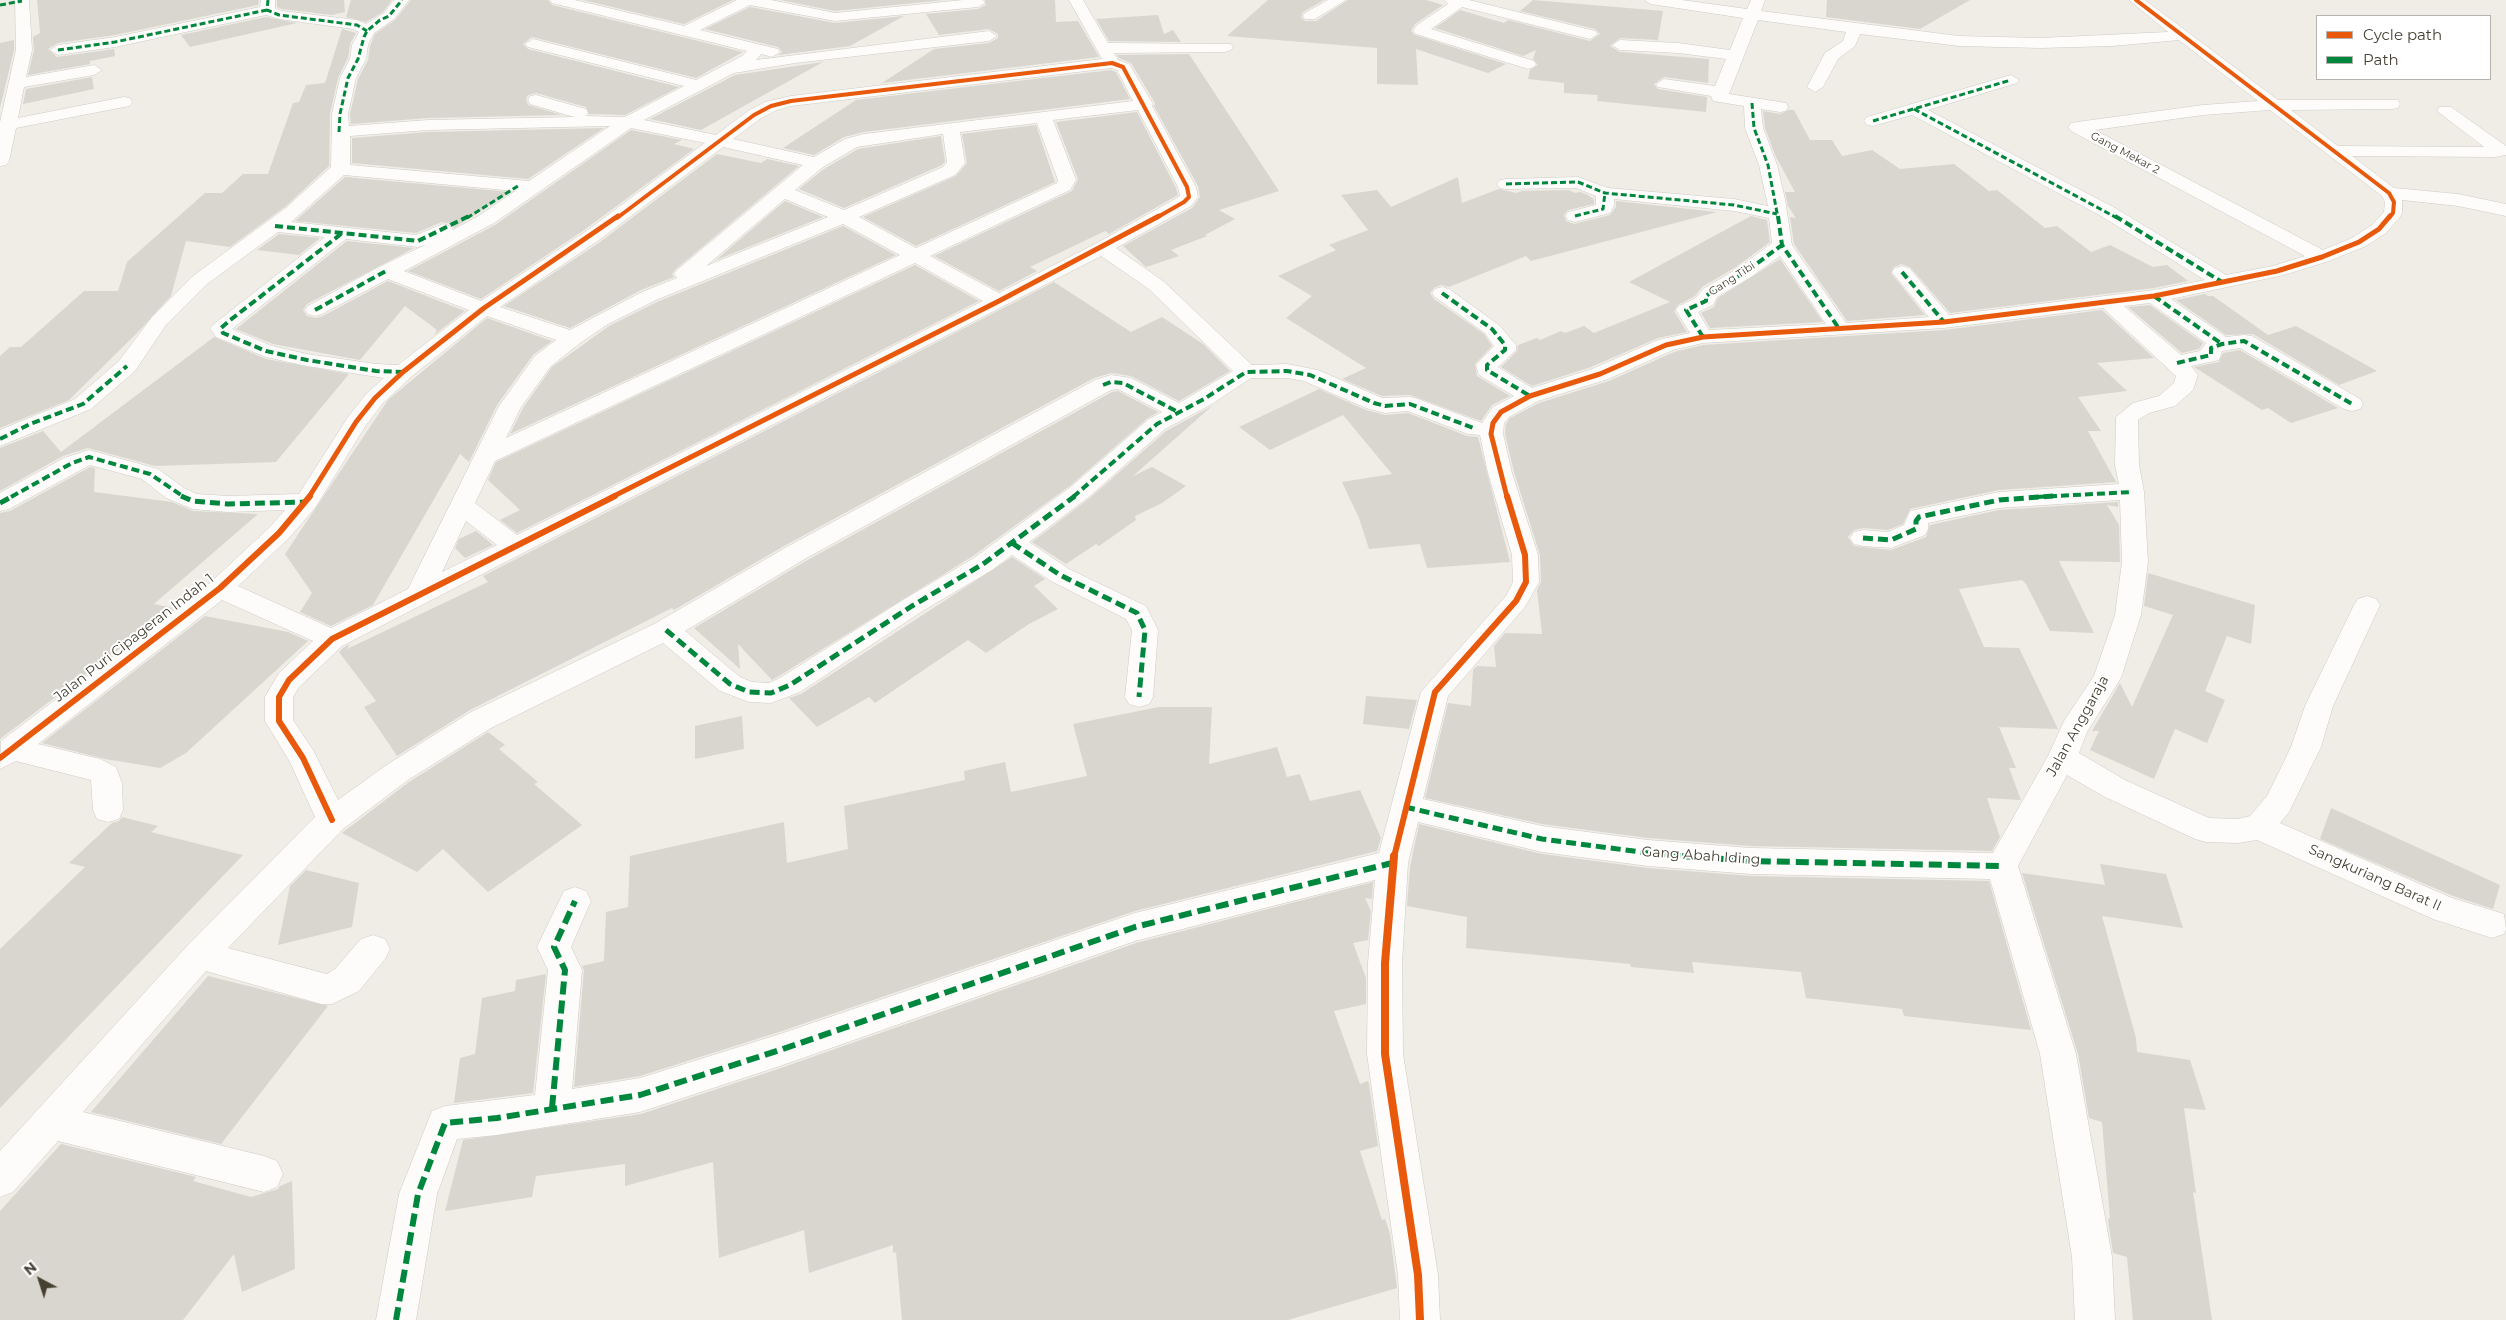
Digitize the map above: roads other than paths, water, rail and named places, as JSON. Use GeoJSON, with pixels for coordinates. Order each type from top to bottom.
{"type":"FeatureCollection","features":[{"type":"Feature","properties":{"kind":"street"},"geometry":{"type":"LineString","coordinates":[[0,4],[22,0],[25,27],[24,50],[15,84],[0,162]]}},
{"type":"Feature","properties":{"kind":"street"},"geometry":{"type":"LineString","coordinates":[[0,439],[30,424],[82,404],[127,366],[159,321],[200,280],[275,226],[340,169],[342,160],[339,132],[340,114],[348,78],[358,59],[360,45],[367,31],[380,20],[390,16],[402,0]]}},
{"type":"Feature","properties":{"kind":"street"},"geometry":{"type":"LineString","coordinates":[[557,0],[795,58]]}},
{"type":"Feature","properties":{"kind":"street"},"geometry":{"type":"LineString","coordinates":[[684,32],[749,0],[835,17],[978,1],[1005,77]]}},
{"type":"Feature","properties":{"kind":"street"},"geometry":{"type":"LineString","coordinates":[[332,820],[303,758],[279,721],[279,697],[289,680],[332,639],[419,593],[1102,248],[1170,211],[1189,197],[1188,186],[1145,104],[1123,67],[1108,56],[1076,0]]}},
{"type":"Feature","properties":{"kind":"street"},"geometry":{"type":"LineString","coordinates":[[1310,16],[1338,0]]}},
{"type":"Feature","properties":{"kind":"street"},"geometry":{"type":"LineString","coordinates":[[1651,0],[1755,7],[1854,29],[1959,41],[2040,44],[2184,35]]}},
{"type":"Feature","properties":{"kind":"street"},"geometry":{"type":"LineString","coordinates":[[1420,1320],[1418,1274],[1384,1054],[1385,963],[1392,863],[1435,692],[1516,602],[1526,582],[1525,555],[1500,472],[1491,434],[1494,423],[1501,412],[1530,396],[1600,374],[1666,345],[1703,337],[1840,330],[1944,322],[2154,296],[2225,283],[2322,258],[2359,242],[2379,229],[2393,213],[2394,202],[2389,193],[2136,0]]}},
{"type":"Feature","properties":{"kind":"street"},"geometry":{"type":"LineString","coordinates":[[1528,64],[1421,31],[1422,28],[1456,1],[1590,34]]}},
{"type":"Feature","properties":{"kind":"street"},"geometry":{"type":"LineString","coordinates":[[58,50],[115,42],[268,5],[296,19],[357,26],[367,31]]}},
{"type":"Feature","properties":{"kind":"street"},"geometry":{"type":"LineString","coordinates":[[1720,94],[1755,7]]}},
{"type":"Feature","properties":{"kind":"street"},"geometry":{"type":"LineString","coordinates":[[1815,87],[1831,56],[1850,43],[1854,29]]}},
{"type":"Feature","properties":{"kind":"street"},"geometry":{"type":"LineString","coordinates":[[731,68],[795,58],[989,36]]}},
{"type":"Feature","properties":{"kind":"street"},"geometry":{"type":"LineString","coordinates":[[533,44],[698,84]]}},
{"type":"Feature","properties":{"kind":"street"},"geometry":{"type":"LineString","coordinates":[[1620,45],[1678,48],[1736,56]]}},
{"type":"Feature","properties":{"kind":"street","name":"Jalan Puri Cipageran Indah 1"},"geometry":{"type":"LineString","coordinates":[[6,754],[220,588],[279,533],[306,502],[356,422],[375,398],[403,372],[484,308],[592,236],[754,115],[771,106],[791,101],[1005,77],[1108,56],[1225,46]]}},
{"type":"Feature","properties":{"kind":"street"},"geometry":{"type":"LineString","coordinates":[[315,310],[386,271],[465,232],[526,187],[628,122],[748,59],[757,49]]}},
{"type":"Feature","properties":{"kind":"street"},"geometry":{"type":"LineString","coordinates":[[15,84],[94,70]]}},
{"type":"Feature","properties":{"kind":"street"},"geometry":{"type":"LineString","coordinates":[[1873,121],[2011,80]]}},
{"type":"Feature","properties":{"kind":"street"},"geometry":{"type":"LineString","coordinates":[[1664,84],[1720,94],[1752,103],[1780,107]]}},
{"type":"Feature","properties":{"kind":"street"},"geometry":{"type":"LineString","coordinates":[[536,100],[605,120]]}},
{"type":"Feature","properties":{"kind":"street"},"geometry":{"type":"LineString","coordinates":[[7,125],[124,102]]}},
{"type":"Feature","properties":{"kind":"street"},"geometry":{"type":"LineString","coordinates":[[1752,103],[1754,128],[1768,165],[1776,198],[1782,245],[1840,330]]}},
{"type":"Feature","properties":{"kind":"street"},"geometry":{"type":"LineString","coordinates":[[649,296],[686,272],[781,191],[838,148],[864,139],[1145,104]]}},
{"type":"Feature","properties":{"kind":"street"},"geometry":{"type":"LineString","coordinates":[[2273,105],[2392,104]]}},
{"type":"Feature","properties":{"kind":"street","name":"Gang Mekar 2"},"geometry":{"type":"LineString","coordinates":[[2273,105],[2203,110],[2077,127],[2322,258]]}},
{"type":"Feature","properties":{"kind":"street"},"geometry":{"type":"LineString","coordinates":[[1914,109],[2108,212],[2225,283]]}},
{"type":"Feature","properties":{"kind":"street"},"geometry":{"type":"LineString","coordinates":[[2336,151],[2495,152],[2502,150],[2445,111]]}},
{"type":"Feature","properties":{"kind":"street"},"geometry":{"type":"LineString","coordinates":[[488,456],[1064,186],[1068,180],[1044,118]]}},
{"type":"Feature","properties":{"kind":"street"},"geometry":{"type":"LineString","coordinates":[[339,132],[428,125],[605,120],[628,122],[816,163]]}},
{"type":"Feature","properties":{"kind":"street"},"geometry":{"type":"LineString","coordinates":[[419,593],[488,456],[510,406],[543,361],[572,338],[601,320],[649,296],[844,218],[954,168],[956,163],[951,129]]}},
{"type":"Feature","properties":{"kind":"street"},"geometry":{"type":"LineString","coordinates":[[340,169],[526,187]]}},
{"type":"Feature","properties":{"kind":"street"},"geometry":{"type":"LineString","coordinates":[[1506,184],[1578,182],[1605,193],[1725,204],[1777,214]]}},
{"type":"Feature","properties":{"kind":"street"},"geometry":{"type":"LineString","coordinates":[[275,226],[418,241],[457,224],[526,187]]}},
{"type":"Feature","properties":{"kind":"street"},"geometry":{"type":"LineString","coordinates":[[781,191],[844,218],[999,301]]}},
{"type":"Feature","properties":{"kind":"street"},"geometry":{"type":"LineString","coordinates":[[1575,216],[1603,209],[1605,206],[1605,193]]}},
{"type":"Feature","properties":{"kind":"street"},"geometry":{"type":"LineString","coordinates":[[2389,193],[2458,200],[2506,210]]}},
{"type":"Feature","properties":{"kind":"street"},"geometry":{"type":"LineString","coordinates":[[341,234],[221,328],[229,336],[266,351],[315,362],[376,371],[403,372]]}},
{"type":"Feature","properties":{"kind":"street","name":"Gang Tibi"},"geometry":{"type":"LineString","coordinates":[[1703,337],[1686,310],[1706,301],[1706,296],[1710,293],[1744,273],[1782,245]]}},
{"type":"Feature","properties":{"kind":"street"},"geometry":{"type":"LineString","coordinates":[[1102,248],[1156,285],[1246,372]]}},
{"type":"Feature","properties":{"kind":"street"},"geometry":{"type":"LineString","coordinates":[[386,271],[484,308],[572,338]]}},
{"type":"Feature","properties":{"kind":"street"},"geometry":{"type":"LineString","coordinates":[[1902,272],[1944,322]]}},
{"type":"Feature","properties":{"kind":"street"},"geometry":{"type":"LineString","coordinates":[[1442,293],[1492,329],[1506,345],[1506,350],[1487,365],[1487,370],[1530,396]]}},
{"type":"Feature","properties":{"kind":"street"},"geometry":{"type":"LineString","coordinates":[[2154,296],[2222,344]]}},
{"type":"Feature","properties":{"kind":"street","name":"Jalan Anggaraja"},"geometry":{"type":"LineString","coordinates":[[2002,866],[2062,758],[2074,729],[2107,678],[2128,615],[2135,562],[2132,492],[2127,465],[2127,417],[2141,408],[2167,401],[2185,385],[2187,375],[2109,303]]}},
{"type":"Feature","properties":{"kind":"street"},"geometry":{"type":"LineString","coordinates":[[2177,364],[2212,356],[2211,348],[2240,341],[2254,346],[2352,404]]}},
{"type":"Feature","properties":{"kind":"street"},"geometry":{"type":"LineString","coordinates":[[666,630],[730,684],[749,692],[771,693],[790,685],[912,606],[983,564],[1081,491],[1157,424],[1246,372],[1287,371],[1310,375],[1374,403],[1385,406],[1410,404],[1476,429]]}},
{"type":"Feature","properties":{"kind":"street"},"geometry":{"type":"LineString","coordinates":[[0,1179],[53,1122],[200,955],[332,820],[398,772],[480,720],[666,630],[794,554],[1103,385],[1111,382],[1122,383],[1178,412]]}},
{"type":"Feature","properties":{"kind":"street"},"geometry":{"type":"LineString","coordinates":[[0,503],[72,463],[89,458],[150,474],[175,494],[193,501],[228,504],[306,502]]}},
{"type":"Feature","properties":{"kind":"street"},"geometry":{"type":"LineString","coordinates":[[1863,538],[1890,540],[1916,529],[1916,520],[1919,517],[1999,500],[2099,492],[2132,492]]}},
{"type":"Feature","properties":{"kind":"street"},"geometry":{"type":"LineString","coordinates":[[463,506],[514,546]]}},
{"type":"Feature","properties":{"kind":"street"},"geometry":{"type":"LineString","coordinates":[[1012,543],[1060,575],[1137,613],[1145,630],[1140,698]]}},
{"type":"Feature","properties":{"kind":"street"},"geometry":{"type":"LineString","coordinates":[[220,588],[332,639]]}},
{"type":"Feature","properties":{"kind":"street"},"geometry":{"type":"LineString","coordinates":[[2062,758],[2114,788],[2206,830],[2238,831],[2259,826],[2278,804],[2294,774],[2306,747],[2318,706],[2367,605]]}},
{"type":"Feature","properties":{"kind":"street"},"geometry":{"type":"LineString","coordinates":[[6,754],[100,771],[105,775],[107,783],[108,810]]}},
{"type":"Feature","properties":{"kind":"street","name":"Gang Abah Iding"},"geometry":{"type":"LineString","coordinates":[[1405,807],[1542,839],[1648,853],[1751,861],[2002,866]]}},
{"type":"Feature","properties":{"kind":"street","name":"Sangkuriang Barat II"},"geometry":{"type":"LineString","coordinates":[[2259,826],[2444,909],[2492,924]]}},
{"type":"Feature","properties":{"kind":"street"},"geometry":{"type":"LineString","coordinates":[[396,1320],[418,1194],[445,1123],[497,1118],[640,1095],[789,1047],[1134,927],[1392,863]]}},
{"type":"Feature","properties":{"kind":"street"},"geometry":{"type":"LineString","coordinates":[[2002,866],[2058,1054],[2092,1257],[2095,1320]]}},
{"type":"Feature","properties":{"kind":"street"},"geometry":{"type":"LineString","coordinates":[[552,1108],[565,970],[554,947],[575,902]]}},
{"type":"Feature","properties":{"kind":"street"},"geometry":{"type":"LineString","coordinates":[[200,955],[321,989],[332,989],[347,980],[373,949]]}},
{"type":"Feature","properties":{"kind":"street"},"geometry":{"type":"LineString","coordinates":[[53,1122],[264,1174]]}}]}
